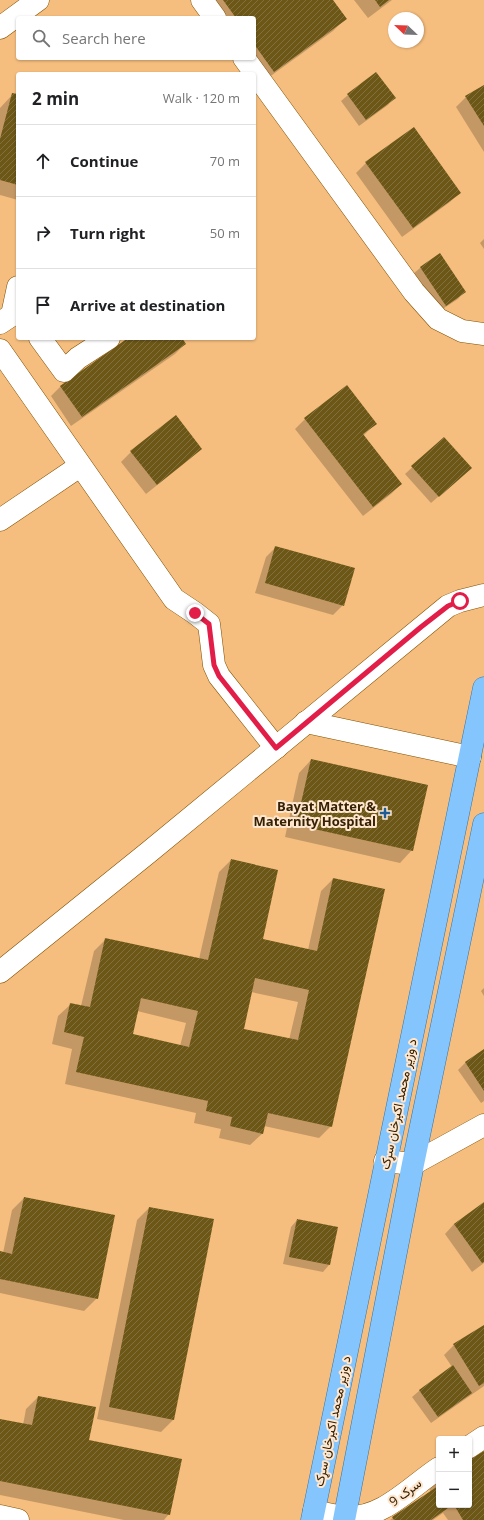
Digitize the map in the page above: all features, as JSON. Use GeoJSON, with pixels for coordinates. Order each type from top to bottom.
{"type":"FeatureCollection","features":[{"type":"Feature","properties":{"kind":"main road","name":"د وزیر محمد اکبرخان سړک"},"geometry":{"type":"LineString","coordinates":[[313,1515],[484,688]]}},
{"type":"Feature","properties":{"kind":"main road","name":"د وزیر محمد اکبرخان سړک"},"geometry":{"type":"LineString","coordinates":[[345,1519],[412,1164],[484,824]]}},
{"type":"Feature","properties":{"kind":"street"},"geometry":{"type":"LineString","coordinates":[[16,16],[38,0]]}},
{"type":"Feature","properties":{"kind":"street"},"geometry":{"type":"LineString","coordinates":[[202,0],[214,16]]}},
{"type":"Feature","properties":{"kind":"street"},"geometry":{"type":"LineString","coordinates":[[0,28],[16,16]]}},
{"type":"Feature","properties":{"kind":"street"},"geometry":{"type":"LineString","coordinates":[[245,60],[254,72]]}},
{"type":"Feature","properties":{"kind":"street"},"geometry":{"type":"LineString","coordinates":[[256,75],[414,292],[438,319],[462,331],[484,334]]}},
{"type":"Feature","properties":{"kind":"street"},"geometry":{"type":"LineString","coordinates":[[10,319],[16,295]]}},
{"type":"Feature","properties":{"kind":"street"},"geometry":{"type":"LineString","coordinates":[[41,340],[64,371],[78,358],[106,340]]}},
{"type":"Feature","properties":{"kind":"street"},"geometry":{"type":"LineString","coordinates":[[0,350],[174,599],[209,624],[214,665],[219,676],[276,748]]}},
{"type":"Feature","properties":{"kind":"street"},"geometry":{"type":"LineString","coordinates":[[0,520],[80,466]]}},
{"type":"Feature","properties":{"kind":"street"},"geometry":{"type":"LineString","coordinates":[[0,972],[150,852],[448,606],[460,601],[484,595]]}},
{"type":"Feature","properties":{"kind":"street"},"geometry":{"type":"LineString","coordinates":[[306,722],[470,757]]}},
{"type":"Feature","properties":{"kind":"street"},"geometry":{"type":"LineString","coordinates":[[386,1161],[412,1164],[484,1125]]}},
{"type":"Feature","properties":{"kind":"street"},"geometry":{"type":"LineString","coordinates":[[472,1445],[484,1437]]}},
{"type":"Feature","properties":{"kind":"street","name":"سرک 9"},"geometry":{"type":"LineString","coordinates":[[313,1515],[345,1519],[369,1514],[388,1506],[436,1470]]}},
{"type":"Feature","properties":{"kind":"street"},"geometry":{"type":"LineString","coordinates":[[0,1516],[18,1520]]}},
{"type":"Feature","properties":{"kind":"building"},"geometry":{"type":"Polygon","coordinates":[[[223,0],[333,0],[347,19],[274,72],[256,47],[256,16],[235,16],[223,0]]]}},
{"type":"Feature","properties":{"kind":"building"},"geometry":{"type":"Polygon","coordinates":[[[375,0],[389,0],[380,7],[375,0]]]}},
{"type":"Feature","properties":{"kind":"building"},"geometry":{"type":"Polygon","coordinates":[[[376,72],[396,98],[366,120],[347,94],[376,72]]]}},
{"type":"Feature","properties":{"kind":"building"},"geometry":{"type":"Polygon","coordinates":[[[484,85],[484,126],[465,96],[484,85]]]}},
{"type":"Feature","properties":{"kind":"building"},"geometry":{"type":"Polygon","coordinates":[[[12,93],[16,94],[16,184],[0,180],[0,139],[12,93]]]}},
{"type":"Feature","properties":{"kind":"building"},"geometry":{"type":"Polygon","coordinates":[[[414,127],[461,193],[413,228],[365,162],[414,127]]]}},
{"type":"Feature","properties":{"kind":"building"},"geometry":{"type":"Polygon","coordinates":[[[440,253],[466,292],[446,306],[420,267],[440,253]]]}},
{"type":"Feature","properties":{"kind":"building"},"geometry":{"type":"Polygon","coordinates":[[[125,340],[183,340],[186,344],[82,417],[60,386],[125,340]]]}},
{"type":"Feature","properties":{"kind":"building"},"geometry":{"type":"Polygon","coordinates":[[[347,385],[377,424],[363,434],[402,484],[373,507],[304,418],[347,385]]]}},
{"type":"Feature","properties":{"kind":"building"},"geometry":{"type":"Polygon","coordinates":[[[176,415],[202,449],[157,485],[130,451],[176,415]]]}},
{"type":"Feature","properties":{"kind":"building"},"geometry":{"type":"Polygon","coordinates":[[[444,437],[472,468],[439,497],[411,466],[444,437]]]}},
{"type":"Feature","properties":{"kind":"building"},"geometry":{"type":"Polygon","coordinates":[[[275,546],[355,568],[344,606],[265,583],[275,546]]]}},
{"type":"Feature","properties":{"kind":"building"},"geometry":{"type":"Polygon","coordinates":[[[311,759],[428,785],[413,851],[296,825],[311,759]]]}},
{"type":"Feature","properties":{"kind":"building"},"geometry":{"type":"Polygon","coordinates":[[[231,859],[278,870],[263,939],[317,951],[333,878],[385,889],[332,1127],[268,1113],[263,1134],[230,1126],[232,1117],[206,1111],[208,1101],[76,1072],[84,1037],[64,1032],[70,1003],[90,1007],[105,938],[208,960],[231,859]],[[255,978],[244,1029],[298,1040],[309,990],[255,978]],[[141,998],[133,1034],[189,1047],[198,1011],[141,998]]]}},
{"type":"Feature","properties":{"kind":"building"},"geometry":{"type":"Polygon","coordinates":[[[484,1049],[484,1091],[465,1062],[484,1049]]]}},
{"type":"Feature","properties":{"kind":"building"},"geometry":{"type":"Polygon","coordinates":[[[24,1197],[115,1215],[98,1299],[0,1279],[0,1251],[12,1254],[24,1197]]]}},
{"type":"Feature","properties":{"kind":"building"},"geometry":{"type":"Polygon","coordinates":[[[484,1202],[484,1262],[482,1263],[454,1224],[484,1202]]]}},
{"type":"Feature","properties":{"kind":"building"},"geometry":{"type":"Polygon","coordinates":[[[149,1207],[214,1219],[174,1420],[109,1407],[149,1207]]]}},
{"type":"Feature","properties":{"kind":"building"},"geometry":{"type":"Polygon","coordinates":[[[297,1219],[338,1227],[330,1265],[289,1257],[297,1219]]]}},
{"type":"Feature","properties":{"kind":"building"},"geometry":{"type":"Polygon","coordinates":[[[484,1325],[484,1383],[479,1386],[453,1344],[484,1325]]]}},
{"type":"Feature","properties":{"kind":"building"},"geometry":{"type":"Polygon","coordinates":[[[453,1365],[472,1393],[438,1417],[419,1390],[453,1365]]]}},
{"type":"Feature","properties":{"kind":"building"},"geometry":{"type":"Polygon","coordinates":[[[38,1396],[96,1407],[89,1440],[182,1459],[170,1515],[0,1481],[0,1419],[32,1425],[38,1396]]]}},
{"type":"Feature","properties":{"kind":"building"},"geometry":{"type":"Polygon","coordinates":[[[484,1451],[484,1520],[463,1520],[456,1508],[472,1508],[472,1458],[484,1451]]]}},
{"type":"Feature","properties":{"kind":"building"},"geometry":{"type":"Polygon","coordinates":[[[436,1487],[436,1508],[448,1508],[431,1520],[394,1520],[392,1517],[436,1487]]]}},
{"type":"Feature","properties":{"kind":"place","name":"Bayat Matter & Maternity Hospital"},"geometry":{"type":"Point","coordinates":[385,813]}},
{"type":"Feature","properties":{"kind":"route"},"geometry":{"type":"LineString","coordinates":[[195,613],[209,624],[214,665],[219,676],[276,748],[421,627],[448,606],[460,601]]}}]}
